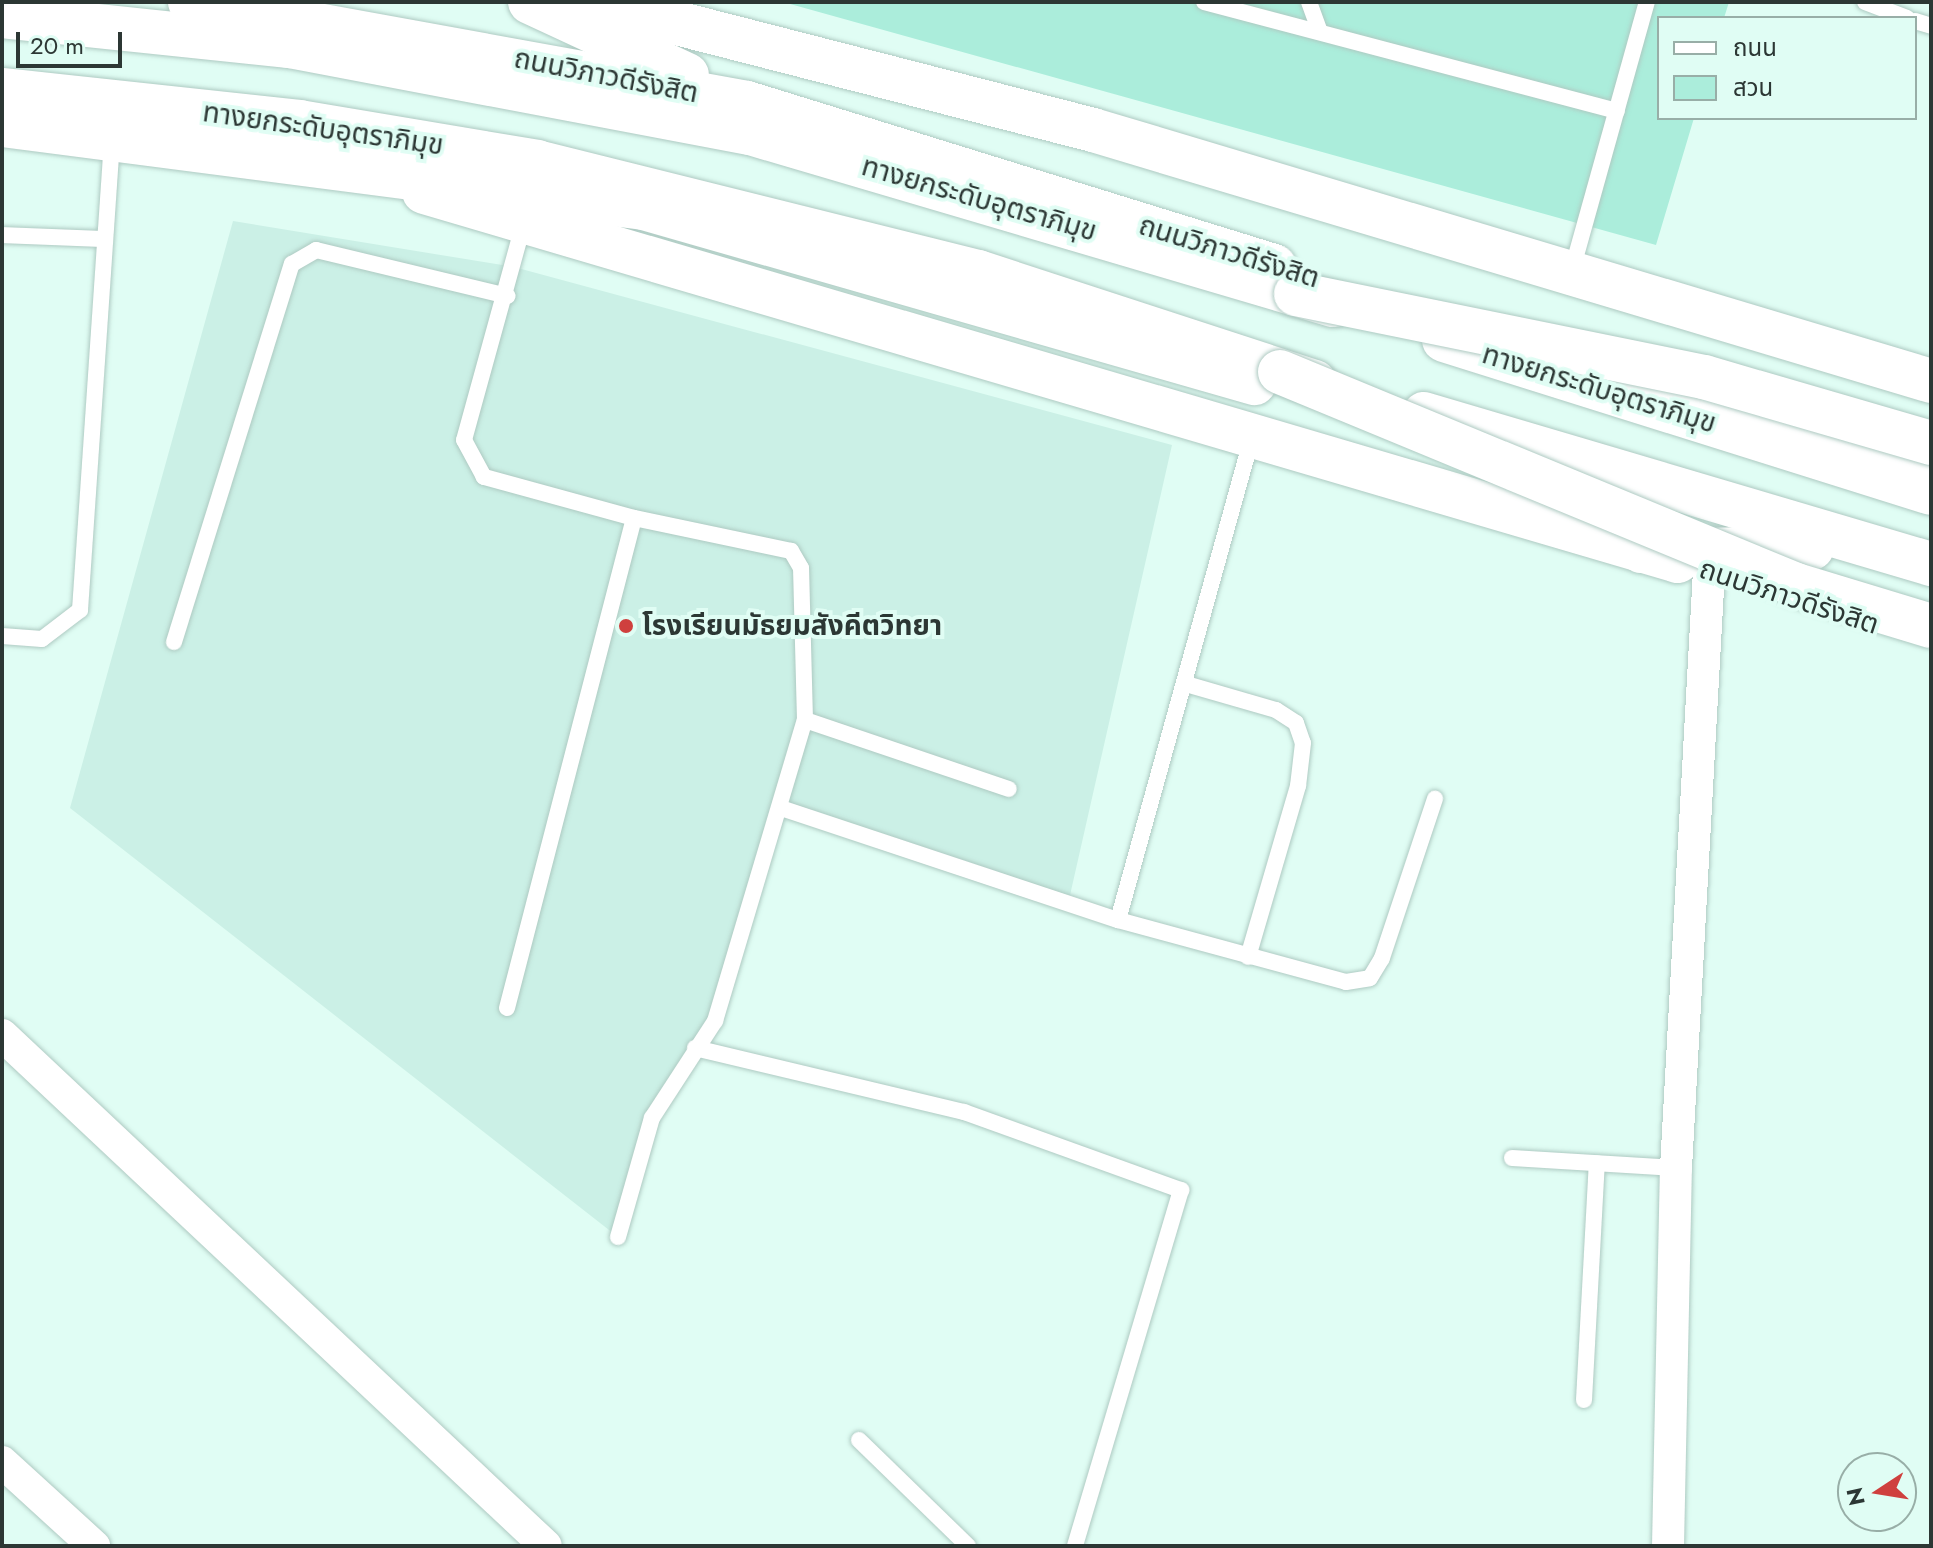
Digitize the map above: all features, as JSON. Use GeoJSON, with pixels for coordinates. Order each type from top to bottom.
{"type":"FeatureCollection","features":[{"type":"Feature","properties":{"kind":"main road","name":"ถนนวิภาวดีรังสิต"},"geometry":{"type":"LineString","coordinates":[[190,2],[747,103],[1931,468]]}},
{"type":"Feature","properties":{"kind":"main road"},"geometry":{"type":"LineString","coordinates":[[530,2],[747,103]]}},
{"type":"Feature","properties":{"kind":"main road"},"geometry":{"type":"LineString","coordinates":[[595,2],[964,94],[1931,381]]}},
{"type":"Feature","properties":{"kind":"main road","name":"ทางยกระดับอุตราภิมุข"},"geometry":{"type":"LineString","coordinates":[[2,16],[304,49],[750,133],[1296,294],[1931,493]]}},
{"type":"Feature","properties":{"kind":"main road","name":"ทางยกระดับอุตราภิมุข"},"geometry":{"type":"LineString","coordinates":[[2,90],[299,122],[537,162],[978,272],[1280,372],[1931,564]]}},
{"type":"Feature","properties":{"kind":"main road","name":"ถนนวิภาวดีรังสิต"},"geometry":{"type":"LineString","coordinates":[[2,125],[112,135],[310,160],[644,208],[1931,583]]}},
{"type":"Feature","properties":{"kind":"main road","name":"ถนนวิภาวดีรังสิต"},"geometry":{"type":"LineString","coordinates":[[310,160],[1709,570],[1931,644]]}},
{"type":"Feature","properties":{"kind":"main road"},"geometry":{"type":"LineString","coordinates":[[1296,294],[1704,377],[1931,443]]}},
{"type":"Feature","properties":{"kind":"main road"},"geometry":{"type":"LineString","coordinates":[[1280,372],[1796,585],[1931,626]]}},
{"type":"Feature","properties":{"kind":"main road"},"geometry":{"type":"LineString","coordinates":[[1641,551],[1812,548]]}},
{"type":"Feature","properties":{"kind":"street"},"geometry":{"type":"LineString","coordinates":[[1668,1546],[1676,1168],[1709,570]]}},
{"type":"Feature","properties":{"kind":"street"},"geometry":{"type":"LineString","coordinates":[[2,1035],[546,1546]]}},
{"type":"Feature","properties":{"kind":"street"},"geometry":{"type":"LineString","coordinates":[[2,1462],[94,1546]]}},
{"type":"Feature","properties":{"kind":"lane"},"geometry":{"type":"LineString","coordinates":[[1204,2],[1617,111]]}},
{"type":"Feature","properties":{"kind":"lane"},"geometry":{"type":"LineString","coordinates":[[1309,2],[1320,32]]}},
{"type":"Feature","properties":{"kind":"lane"},"geometry":{"type":"LineString","coordinates":[[1570,275],[1647,2]]}},
{"type":"Feature","properties":{"kind":"lane"},"geometry":{"type":"LineString","coordinates":[[1865,2],[1902,16]]}},
{"type":"Feature","properties":{"kind":"lane"},"geometry":{"type":"LineString","coordinates":[[2,636],[42,639],[80,610],[101,239],[112,135]]}},
{"type":"Feature","properties":{"kind":"lane"},"geometry":{"type":"LineString","coordinates":[[524,222],[508,296],[464,440],[472,461],[484,477],[634,518],[791,551],[801,568],[805,720],[781,808],[715,1021],[652,1118],[618,1237]]}},
{"type":"Feature","properties":{"kind":"lane"},"geometry":{"type":"LineString","coordinates":[[2,235],[101,239]]}},
{"type":"Feature","properties":{"kind":"lane"},"geometry":{"type":"LineString","coordinates":[[174,642],[292,264],[316,250],[508,296]]}},
{"type":"Feature","properties":{"kind":"lane"},"geometry":{"type":"LineString","coordinates":[[1118,920],[1253,435]]}},
{"type":"Feature","properties":{"kind":"lane"},"geometry":{"type":"LineString","coordinates":[[507,1008],[634,518]]}},
{"type":"Feature","properties":{"kind":"lane"},"geometry":{"type":"LineString","coordinates":[[1186,684],[1276,710],[1296,723],[1303,743],[1298,786],[1248,957]]}},
{"type":"Feature","properties":{"kind":"lane"},"geometry":{"type":"LineString","coordinates":[[805,720],[1009,789]]}},
{"type":"Feature","properties":{"kind":"lane"},"geometry":{"type":"LineString","coordinates":[[781,808],[1118,920],[1346,982],[1370,978],[1435,799]]}},
{"type":"Feature","properties":{"kind":"lane"},"geometry":{"type":"LineString","coordinates":[[695,1048],[964,1112],[1181,1190],[1075,1546]]}},
{"type":"Feature","properties":{"kind":"lane"},"geometry":{"type":"LineString","coordinates":[[1512,1158],[1676,1168]]}},
{"type":"Feature","properties":{"kind":"lane"},"geometry":{"type":"LineString","coordinates":[[1584,1400],[1597,1163]]}},
{"type":"Feature","properties":{"kind":"lane"},"geometry":{"type":"LineString","coordinates":[[859,1440],[968,1546]]}},
{"type":"Feature","properties":{"kind":"shaded area","name":"โรงเรียนมัธยมสังคีตวิทยา"},"geometry":{"type":"Polygon","coordinates":[[[233,221],[514,267],[1172,445],[1068,904],[781,809],[715,1021],[672,1084],[618,1237],[70,808],[233,221]]]}},
{"type":"Feature","properties":{"kind":"green space"},"geometry":{"type":"Polygon","coordinates":[[[783,2],[1729,2],[1725,16],[1657,16],[1657,120],[1693,120],[1656,245],[783,2]]]}},
{"type":"Feature","properties":{"kind":"place","name":"โรงเรียนมัธยมสังคีตวิทยา"},"geometry":{"type":"Point","coordinates":[626,626]}}]}
